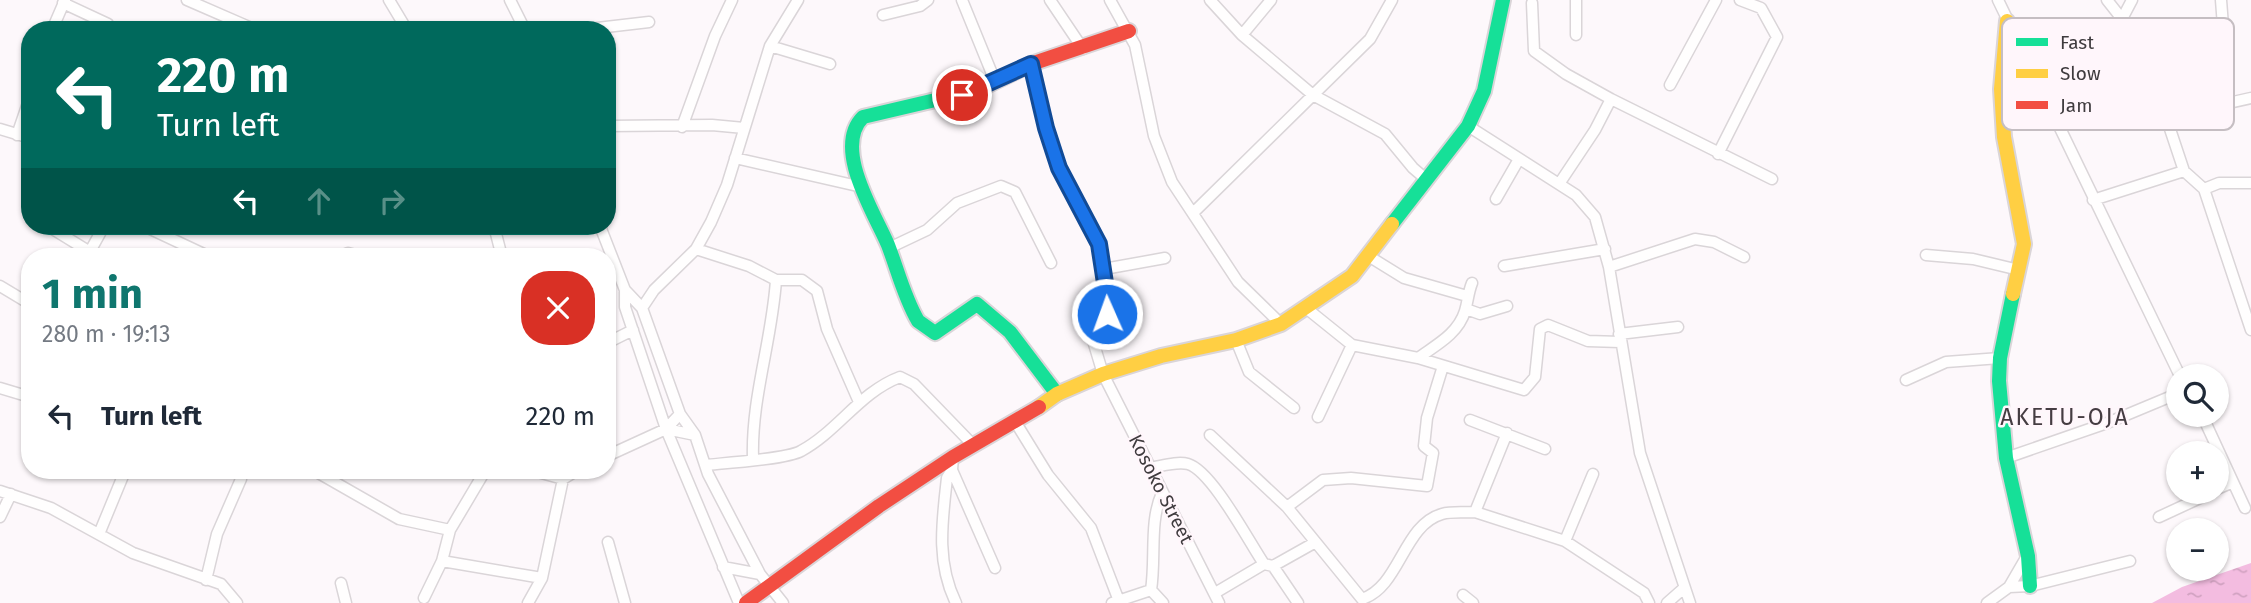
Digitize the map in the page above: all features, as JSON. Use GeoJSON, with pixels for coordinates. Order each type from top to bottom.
{"type":"FeatureCollection","features":[{"type":"Feature","properties":{"kind":"street"},"geometry":{"type":"LineString","coordinates":[[187,0],[204,3],[232,21]]}},
{"type":"Feature","properties":{"kind":"street"},"geometry":{"type":"LineString","coordinates":[[389,0],[400,21]]}},
{"type":"Feature","properties":{"kind":"street"},"geometry":{"type":"LineString","coordinates":[[510,0],[520,21]]}},
{"type":"Feature","properties":{"kind":"street"},"geometry":{"type":"LineString","coordinates":[[682,127],[715,36],[732,0]]}},
{"type":"Feature","properties":{"kind":"street"},"geometry":{"type":"LineString","coordinates":[[642,308],[654,289],[696,249],[719,205],[770,46],[798,0]]}},
{"type":"Feature","properties":{"kind":"street"},"geometry":{"type":"LineString","coordinates":[[883,15],[919,6],[928,0]]}},
{"type":"Feature","properties":{"kind":"street"},"geometry":{"type":"LineString","coordinates":[[962,0],[995,81]]}},
{"type":"Feature","properties":{"kind":"street"},"geometry":{"type":"LineString","coordinates":[[1050,0],[1083,49]]}},
{"type":"Feature","properties":{"kind":"street"},"geometry":{"type":"LineString","coordinates":[[1110,0],[1129,31],[1137,53],[1160,156],[1238,282],[1282,324]]}},
{"type":"Feature","properties":{"kind":"street"},"geometry":{"type":"LineString","coordinates":[[1210,0],[1242,35],[1313,95],[1385,134],[1427,180]]}},
{"type":"Feature","properties":{"kind":"street"},"geometry":{"type":"LineString","coordinates":[[1242,35],[1271,0]]}},
{"type":"Feature","properties":{"kind":"street"},"geometry":{"type":"LineString","coordinates":[[1193,213],[1370,39],[1392,0]]}},
{"type":"Feature","properties":{"kind":"street"},"geometry":{"type":"LineString","coordinates":[[746,603],[879,506],[953,464],[974,446],[1016,424],[1057,394],[1103,374],[1161,356],[1236,340],[1282,324],[1352,276],[1370,257],[1468,125],[1489,69],[1503,0]]}},
{"type":"Feature","properties":{"kind":"street"},"geometry":{"type":"LineString","coordinates":[[1576,0],[1576,35]]}},
{"type":"Feature","properties":{"kind":"street"},"geometry":{"type":"LineString","coordinates":[[1670,85],[1716,0]]}},
{"type":"Feature","properties":{"kind":"street"},"geometry":{"type":"LineString","coordinates":[[1718,154],[1777,37],[1760,8],[1740,0]]}},
{"type":"Feature","properties":{"kind":"street"},"geometry":{"type":"LineString","coordinates":[[1998,0],[2006,18]]}},
{"type":"Feature","properties":{"kind":"street"},"geometry":{"type":"LineString","coordinates":[[2108,0],[2121,18]]}},
{"type":"Feature","properties":{"kind":"street"},"geometry":{"type":"LineString","coordinates":[[2123,18],[2132,0]]}},
{"type":"Feature","properties":{"kind":"street"},"geometry":{"type":"LineString","coordinates":[[2221,0],[2222,18]]}},
{"type":"Feature","properties":{"kind":"street"},"geometry":{"type":"LineString","coordinates":[[56,21],[64,2],[102,21]]}},
{"type":"Feature","properties":{"kind":"street"},"geometry":{"type":"LineString","coordinates":[[1532,3],[1534,51],[1566,74],[1611,99],[1772,180]]}},
{"type":"Feature","properties":{"kind":"street"},"geometry":{"type":"LineString","coordinates":[[616,26],[649,22]]}},
{"type":"Feature","properties":{"kind":"street"},"geometry":{"type":"LineString","coordinates":[[1057,394],[1010,332],[977,304],[934,332],[922,327],[895,271],[889,248],[867,208],[853,139],[858,119],[962,95],[1031,64],[1083,49],[1129,31]]}},
{"type":"Feature","properties":{"kind":"street"},"geometry":{"type":"LineString","coordinates":[[770,46],[830,64]]}},
{"type":"Feature","properties":{"kind":"street"},"geometry":{"type":"LineString","coordinates":[[1031,64],[1052,147],[1067,187],[1099,244],[1104,269],[1165,258]]}},
{"type":"Feature","properties":{"kind":"street"},"geometry":{"type":"LineString","coordinates":[[2002,78],[2002,102]]}},
{"type":"Feature","properties":{"kind":"street"},"geometry":{"type":"LineString","coordinates":[[1559,184],[1595,130],[1611,99]]}},
{"type":"Feature","properties":{"kind":"street"},"geometry":{"type":"LineString","coordinates":[[17,135],[21,123]]}},
{"type":"Feature","properties":{"kind":"street"},"geometry":{"type":"LineString","coordinates":[[616,126],[712,125],[744,128]]}},
{"type":"Feature","properties":{"kind":"street"},"geometry":{"type":"LineString","coordinates":[[1468,125],[1576,195],[1595,216],[1609,267],[1640,453],[1690,603]]}},
{"type":"Feature","properties":{"kind":"street"},"geometry":{"type":"LineString","coordinates":[[0,128],[21,136]]}},
{"type":"Feature","properties":{"kind":"street"},"geometry":{"type":"LineString","coordinates":[[2004,130],[2007,164],[2024,244],[2000,358],[2006,458],[2028,556],[2030,586]]}},
{"type":"Feature","properties":{"kind":"street"},"geometry":{"type":"LineString","coordinates":[[2059,130],[2174,364]]}},
{"type":"Feature","properties":{"kind":"street"},"geometry":{"type":"LineString","coordinates":[[2170,130],[2184,170],[2204,189],[2251,330]]}},
{"type":"Feature","properties":{"kind":"street"},"geometry":{"type":"LineString","coordinates":[[736,158],[862,187]]}},
{"type":"Feature","properties":{"kind":"street"},"geometry":{"type":"LineString","coordinates":[[1496,199],[1520,159]]}},
{"type":"Feature","properties":{"kind":"street"},"geometry":{"type":"LineString","coordinates":[[2093,200],[2184,170]]}},
{"type":"Feature","properties":{"kind":"street"},"geometry":{"type":"LineString","coordinates":[[2204,189],[2220,183],[2251,183]]}},
{"type":"Feature","properties":{"kind":"street"},"geometry":{"type":"LineString","coordinates":[[889,248],[927,230],[957,203],[1001,186],[1015,192],[1051,263]]}},
{"type":"Feature","properties":{"kind":"street"},"geometry":{"type":"LineString","coordinates":[[61,235],[78,248]]}},
{"type":"Feature","properties":{"kind":"street"},"geometry":{"type":"LineString","coordinates":[[163,235],[191,248]]}},
{"type":"Feature","properties":{"kind":"street"},"geometry":{"type":"LineString","coordinates":[[1609,267],[1695,239],[1714,242],[1744,257]]}},
{"type":"Feature","properties":{"kind":"street"},"geometry":{"type":"LineString","coordinates":[[696,249],[749,266],[776,280],[802,280],[817,291],[827,328],[859,402]]}},
{"type":"Feature","properties":{"kind":"street"},"geometry":{"type":"LineString","coordinates":[[1504,266],[1605,249]]}},
{"type":"Feature","properties":{"kind":"street"},"geometry":{"type":"LineString","coordinates":[[1926,255],[1973,259],[2019,270]]}},
{"type":"Feature","properties":{"kind":"street"},"geometry":{"type":"LineString","coordinates":[[1370,257],[1404,278],[1466,296]]}},
{"type":"Feature","properties":{"kind":"street"},"geometry":{"type":"LineString","coordinates":[[616,267],[625,290],[625,307],[632,330],[666,429],[739,603]]}},
{"type":"Feature","properties":{"kind":"street","name":"Kosoko Street"},"geometry":{"type":"LineString","coordinates":[[1104,269],[1109,309],[1103,317],[1088,324],[1103,374],[1217,598]]}},
{"type":"Feature","properties":{"kind":"street"},"geometry":{"type":"LineString","coordinates":[[752,459],[753,408],[773,318],[776,280]]}},
{"type":"Feature","properties":{"kind":"street"},"geometry":{"type":"LineString","coordinates":[[1418,358],[1455,331],[1466,309],[1466,296],[1472,283]]}},
{"type":"Feature","properties":{"kind":"street"},"geometry":{"type":"LineString","coordinates":[[0,286],[21,299]]}},
{"type":"Feature","properties":{"kind":"street"},"geometry":{"type":"LineString","coordinates":[[625,290],[642,308],[680,414],[695,435],[706,465],[760,574],[783,603]]}},
{"type":"Feature","properties":{"kind":"street"},"geometry":{"type":"LineString","coordinates":[[1466,309],[1480,314],[1507,306]]}},
{"type":"Feature","properties":{"kind":"street"},"geometry":{"type":"LineString","coordinates":[[1306,308],[1352,345],[1418,358],[1524,390],[1535,377],[1540,329],[1548,325],[1588,341],[1678,327]]}},
{"type":"Feature","properties":{"kind":"street"},"geometry":{"type":"LineString","coordinates":[[616,339],[632,330]]}},
{"type":"Feature","properties":{"kind":"street"},"geometry":{"type":"LineString","coordinates":[[1236,340],[1249,372],[1294,408]]}},
{"type":"Feature","properties":{"kind":"street"},"geometry":{"type":"LineString","coordinates":[[1318,417],[1352,345]]}},
{"type":"Feature","properties":{"kind":"street"},"geometry":{"type":"LineString","coordinates":[[1906,380],[1946,362],[2000,358]]}},
{"type":"Feature","properties":{"kind":"street"},"geometry":{"type":"LineString","coordinates":[[1287,507],[1323,480],[1351,478],[1427,486],[1433,453],[1424,446],[1427,418],[1443,366]]}},
{"type":"Feature","properties":{"kind":"street"},"geometry":{"type":"LineString","coordinates":[[706,465],[798,453],[812,445],[859,402],[896,379],[907,379],[974,446]]}},
{"type":"Feature","properties":{"kind":"street"},"geometry":{"type":"LineString","coordinates":[[0,388],[21,394]]}},
{"type":"Feature","properties":{"kind":"street"},"geometry":{"type":"LineString","coordinates":[[2006,458],[2107,424],[2166,399]]}},
{"type":"Feature","properties":{"kind":"street"},"geometry":{"type":"LineString","coordinates":[[616,452],[666,429],[680,414]]}},
{"type":"Feature","properties":{"kind":"street"},"geometry":{"type":"LineString","coordinates":[[1469,420],[1507,432],[1545,449]]}},
{"type":"Feature","properties":{"kind":"street"},"geometry":{"type":"LineString","coordinates":[[1016,424],[1043,469],[1091,528],[1115,602],[1151,590]]}},
{"type":"Feature","properties":{"kind":"street"},"geometry":{"type":"LineString","coordinates":[[2207,427],[2245,508]]}},
{"type":"Feature","properties":{"kind":"street"},"geometry":{"type":"LineString","coordinates":[[666,429],[695,435]]}},
{"type":"Feature","properties":{"kind":"street"},"geometry":{"type":"LineString","coordinates":[[1475,512],[1507,432]]}},
{"type":"Feature","properties":{"kind":"street"},"geometry":{"type":"LineString","coordinates":[[1210,435],[1287,507],[1362,599],[1376,595],[1423,526],[1442,514],[1475,512],[1565,541],[1644,593],[1649,603]]}},
{"type":"Feature","properties":{"kind":"street"},"geometry":{"type":"LineString","coordinates":[[1150,468],[1184,463],[1196,468],[1210,483],[1298,603]]}},
{"type":"Feature","properties":{"kind":"street"},"geometry":{"type":"LineString","coordinates":[[953,464],[995,568]]}},
{"type":"Feature","properties":{"kind":"street"},"geometry":{"type":"LineString","coordinates":[[953,464],[947,478],[940,537],[946,577],[956,603]]}},
{"type":"Feature","properties":{"kind":"street"},"geometry":{"type":"LineString","coordinates":[[1565,541],[1593,474]]}},
{"type":"Feature","properties":{"kind":"street"},"geometry":{"type":"LineString","coordinates":[[99,534],[122,479]]}},
{"type":"Feature","properties":{"kind":"street"},"geometry":{"type":"LineString","coordinates":[[206,580],[217,534],[241,479]]}},
{"type":"Feature","properties":{"kind":"street"},"geometry":{"type":"LineString","coordinates":[[329,479],[399,519],[450,530]]}},
{"type":"Feature","properties":{"kind":"street"},"geometry":{"type":"LineString","coordinates":[[424,598],[442,561],[450,530],[480,479]]}},
{"type":"Feature","properties":{"kind":"street"},"geometry":{"type":"LineString","coordinates":[[528,603],[542,579],[563,479]]}},
{"type":"Feature","properties":{"kind":"street"},"geometry":{"type":"LineString","coordinates":[[0,491],[51,508],[133,553],[206,580],[229,591],[237,603]]}},
{"type":"Feature","properties":{"kind":"street"},"geometry":{"type":"LineString","coordinates":[[1151,590],[1156,559],[1154,519],[1162,493]]}},
{"type":"Feature","properties":{"kind":"street"},"geometry":{"type":"LineString","coordinates":[[0,517],[11,494]]}},
{"type":"Feature","properties":{"kind":"street"},"geometry":{"type":"LineString","coordinates":[[2159,517],[2187,504]]}},
{"type":"Feature","properties":{"kind":"street"},"geometry":{"type":"LineString","coordinates":[[608,542],[625,603]]}},
{"type":"Feature","properties":{"kind":"street"},"geometry":{"type":"LineString","coordinates":[[1217,598],[1268,565],[1314,543]]}},
{"type":"Feature","properties":{"kind":"street"},"geometry":{"type":"LineString","coordinates":[[1987,603],[2009,587],[2028,556]]}},
{"type":"Feature","properties":{"kind":"street"},"geometry":{"type":"LineString","coordinates":[[442,561],[542,579]]}},
{"type":"Feature","properties":{"kind":"street"},"geometry":{"type":"LineString","coordinates":[[2009,587],[2030,586],[2130,561]]}},
{"type":"Feature","properties":{"kind":"street"},"geometry":{"type":"LineString","coordinates":[[723,566],[760,574]]}},
{"type":"Feature","properties":{"kind":"street"},"geometry":{"type":"LineString","coordinates":[[341,583],[346,603]]}},
{"type":"Feature","properties":{"kind":"street"},"geometry":{"type":"LineString","coordinates":[[1667,603],[1684,587]]}},
{"type":"Feature","properties":{"kind":"street"},"geometry":{"type":"LineString","coordinates":[[1151,590],[1163,603]]}},
{"type":"Feature","properties":{"kind":"street"},"geometry":{"type":"LineString","coordinates":[[1463,595],[1473,603]]}},
{"type":"Feature","properties":{"kind":"water"},"geometry":{"type":"Polygon","coordinates":[[[2251,563],[2251,603],[2152,603],[2199,581],[2229,581],[2229,571],[2251,563]]]}},
{"type":"Feature","properties":{"kind":"traffic: fast"},"geometry":{"type":"LineString","coordinates":[[1392,224],[1468,126],[1484,91],[1503,0]]}},
{"type":"Feature","properties":{"kind":"traffic: fast"},"geometry":{"type":"LineString","coordinates":[[978,90],[863,117],[855,130],[852,146],[854,163],[866,199],[888,245],[918,321],[935,333],[977,304],[1010,332],[1057,394]]}},
{"type":"Feature","properties":{"kind":"traffic: fast"},"geometry":{"type":"LineString","coordinates":[[2013,294],[2000,358],[1999,381],[2006,458],[2028,556],[2030,586]]}},
{"type":"Feature","properties":{"kind":"traffic: slow"},"geometry":{"type":"LineString","coordinates":[[2002,78],[2002,105]]}},
{"type":"Feature","properties":{"kind":"traffic: slow"},"geometry":{"type":"LineString","coordinates":[[2004,130],[2024,244],[2013,294]]}},
{"type":"Feature","properties":{"kind":"traffic: slow"},"geometry":{"type":"LineString","coordinates":[[1039,407],[1057,394],[1103,374],[1161,356],[1236,340],[1281,324],[1352,276],[1392,224]]}},
{"type":"Feature","properties":{"kind":"traffic: jam"},"geometry":{"type":"LineString","coordinates":[[978,90],[1031,64],[1129,31]]}},
{"type":"Feature","properties":{"kind":"traffic: jam"},"geometry":{"type":"LineString","coordinates":[[746,603],[879,506],[953,457],[1039,407]]}},
{"type":"Feature","properties":{"kind":"district","name":"AKETU-OJA"},"geometry":{"type":"Point","coordinates":[2065,417]}},
{"type":"Feature","properties":{"kind":"route"},"geometry":{"type":"LineString","coordinates":[[962,95],[981,89],[1031,64],[1046,128],[1059,168],[1099,244],[1109,309],[1107,314]]}}]}
